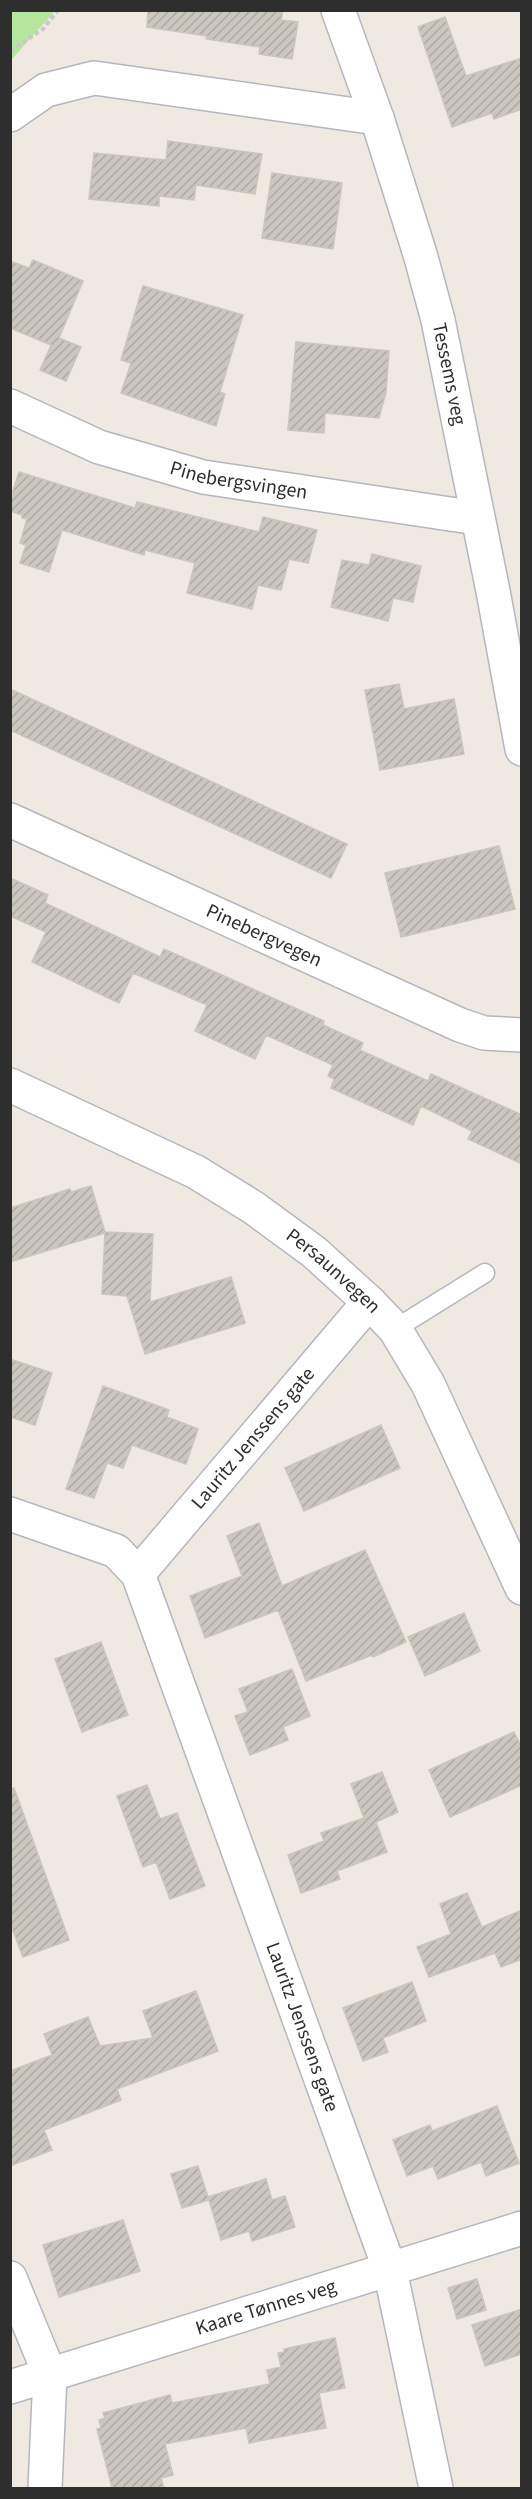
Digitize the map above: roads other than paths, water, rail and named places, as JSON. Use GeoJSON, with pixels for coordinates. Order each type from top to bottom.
{"type":"FeatureCollection","features":[{"type":"Feature","properties":{"kind":"street","name":"Tessems veg"},"geometry":{"type":"LineString","coordinates":[[338,10],[377,118],[420,254],[438,320],[477,518],[507,591],[522,749]]}},
{"type":"Feature","properties":{"kind":"street"},"geometry":{"type":"LineString","coordinates":[[10,115],[46,90],[94,78],[377,118]]}},
{"type":"Feature","properties":{"kind":"street","name":"Pinebergsvingen"},"geometry":{"type":"LineString","coordinates":[[10,406],[99,447],[203,477],[477,518]]}},
{"type":"Feature","properties":{"kind":"street","name":"Pinebergvegen"},"geometry":{"type":"LineString","coordinates":[[10,820],[460,1025],[484,1033],[522,1035]]}},
{"type":"Feature","properties":{"kind":"street","name":"Persaunvegen"},"geometry":{"type":"LineString","coordinates":[[10,1085],[196,1172],[254,1208],[314,1252],[369,1302],[394,1329],[428,1384],[522,1588]]}},
{"type":"Feature","properties":{"kind":"street","name":"Lauritz Jenssens gate"},"geometry":{"type":"LineString","coordinates":[[138,1574],[369,1302]]}},
{"type":"Feature","properties":{"kind":"street","name":"Lauritz Jenssens gate"},"geometry":{"type":"LineString","coordinates":[[10,1514],[116,1551],[138,1574],[390,2270],[436,2488]]}},
{"type":"Feature","properties":{"kind":"street","name":"Kaare Tønnes veg"},"geometry":{"type":"LineString","coordinates":[[10,2387],[522,2228]]}},
{"type":"Feature","properties":{"kind":"street"},"geometry":{"type":"LineString","coordinates":[[10,2278],[50,2375],[45,2488]]}},
{"type":"Feature","properties":{"kind":"lane"},"geometry":{"type":"LineString","coordinates":[[394,1329],[485,1273]]}}]}
